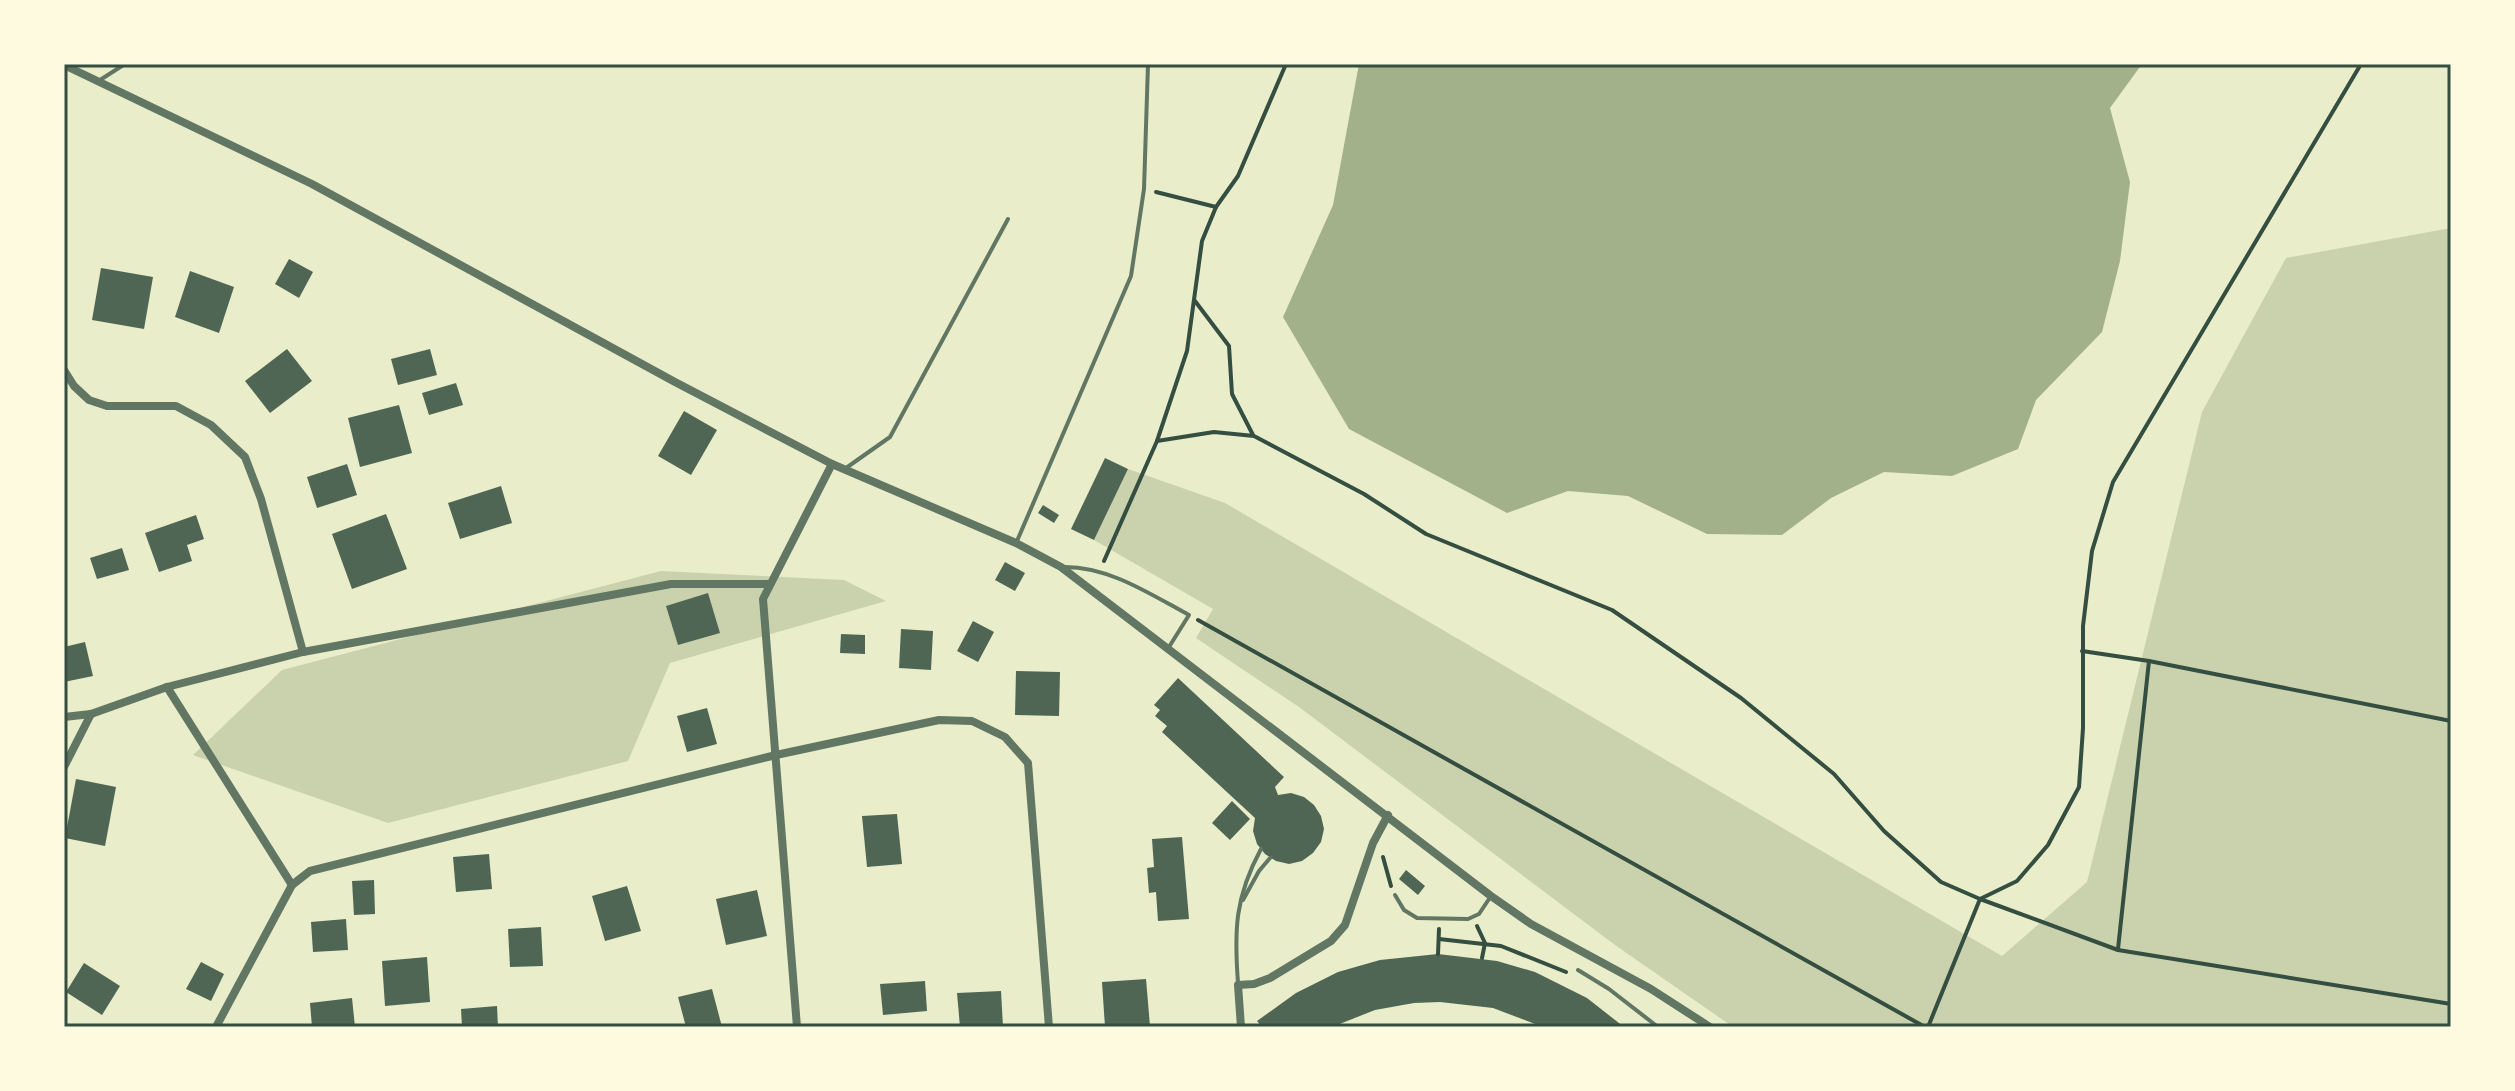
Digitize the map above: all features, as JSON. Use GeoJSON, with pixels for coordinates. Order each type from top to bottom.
{"type":"FeatureCollection","features":[{"type":"Feature","properties":{"kind":"street"},"geometry":{"type":"LineString","coordinates":[[64,65],[312,184],[832,464],[1016,543],[1061,567],[1491,896],[1531,924],[1651,989],[1710,1027]]}},
{"type":"Feature","properties":{"kind":"street"},"geometry":{"type":"LineString","coordinates":[[64,370],[74,386],[89,400],[107,406],[176,406],[211,425],[245,457],[261,499],[303,652]]}},
{"type":"Feature","properties":{"kind":"street"},"geometry":{"type":"LineString","coordinates":[[797,1027],[763,599],[832,464]]}},
{"type":"Feature","properties":{"kind":"street"},"geometry":{"type":"LineString","coordinates":[[64,717],[91,714],[167,687],[303,652],[671,584],[770,584]]}},
{"type":"Feature","properties":{"kind":"street"},"geometry":{"type":"LineString","coordinates":[[167,687],[292,885]]}},
{"type":"Feature","properties":{"kind":"street"},"geometry":{"type":"LineString","coordinates":[[64,767],[91,714]]}},
{"type":"Feature","properties":{"kind":"street"},"geometry":{"type":"LineString","coordinates":[[216,1027],[292,885],[310,871],[776,755],[939,720],[972,721],[1005,737],[1028,763],[1049,1027]]}},
{"type":"Feature","properties":{"kind":"street"},"geometry":{"type":"LineString","coordinates":[[1241,1027],[1238,985],[1270,978],[1331,941],[1345,925],[1373,843],[1388,815]]}},
{"type":"Feature","properties":{"kind":"lane"},"geometry":{"type":"LineString","coordinates":[[99,82],[125,64]]}},
{"type":"Feature","properties":{"kind":"lane"},"geometry":{"type":"LineString","coordinates":[[1016,543],[1131,276],[1144,189],[1148,64]]}},
{"type":"Feature","properties":{"kind":"lane"},"geometry":{"type":"LineString","coordinates":[[844,469],[890,437],[1008,219]]}},
{"type":"Feature","properties":{"kind":"lane"},"geometry":{"type":"LineString","coordinates":[[1061,567],[1099,571],[1189,615],[1168,648]]}},
{"type":"Feature","properties":{"kind":"lane"},"geometry":{"type":"LineString","coordinates":[[1238,985],[1234,934],[1248,877],[1261,849]]}},
{"type":"Feature","properties":{"kind":"lane"},"geometry":{"type":"LineString","coordinates":[[1239,909],[1259,871],[1270,858]]}},
{"type":"Feature","properties":{"kind":"lane"},"geometry":{"type":"LineString","coordinates":[[1395,895],[1404,910],[1417,918],[1440,919],[1474,918],[1491,896]]}},
{"type":"Feature","properties":{"kind":"lane"},"geometry":{"type":"LineString","coordinates":[[1578,970],[1609,989],[1658,1027]]}},
{"type":"Feature","properties":{"kind":"path"},"geometry":{"type":"LineString","coordinates":[[1099,571],[1157,441],[1187,351],[1202,241],[1216,207],[1238,176],[1286,64]]}},
{"type":"Feature","properties":{"kind":"path"},"geometry":{"type":"LineString","coordinates":[[1189,615],[1927,1027],[1980,899],[2017,881],[2048,845],[2079,787],[2083,728],[2082,651],[2092,551],[2113,482],[2361,64]]}},
{"type":"Feature","properties":{"kind":"path"},"geometry":{"type":"LineString","coordinates":[[1144,189],[1216,207]]}},
{"type":"Feature","properties":{"kind":"path"},"geometry":{"type":"LineString","coordinates":[[1194,299],[1229,346],[1232,394],[1254,436]]}},
{"type":"Feature","properties":{"kind":"path"},"geometry":{"type":"LineString","coordinates":[[1157,441],[1214,432],[1254,436],[1364,494],[1426,534],[1612,610],[1741,698],[1834,774],[1884,831],[1941,882],[1980,899],[2118,950],[2451,1004]]}},
{"type":"Feature","properties":{"kind":"path"},"geometry":{"type":"LineString","coordinates":[[2082,651],[2149,661],[2451,721]]}},
{"type":"Feature","properties":{"kind":"path"},"geometry":{"type":"LineString","coordinates":[[2118,950],[2149,661]]}},
{"type":"Feature","properties":{"kind":"path"},"geometry":{"type":"LineString","coordinates":[[1474,918],[1485,943],[1482,958]]}},
{"type":"Feature","properties":{"kind":"path"},"geometry":{"type":"LineString","coordinates":[[1438,954],[1440,919]]}},
{"type":"Feature","properties":{"kind":"path"},"geometry":{"type":"LineString","coordinates":[[1439,939],[1485,943],[1529,955],[1575,977]]}},
{"type":"Feature","properties":{"kind":"shaded area"},"geometry":{"type":"Polygon","coordinates":[[[1359,64],[2142,64],[2110,108],[2130,182],[2120,261],[2102,332],[2036,400],[2018,449],[1952,476],[1884,472],[1831,498],[1782,535],[1707,534],[1628,496],[1568,491],[1507,513],[1349,429],[1283,317],[1333,205],[1359,64]]]}},
{"type":"Feature","properties":{"kind":"shaded area"},"geometry":{"type":"Polygon","coordinates":[[[2451,228],[2451,1027],[1733,1027],[1615,945],[1299,707],[1196,638],[1213,609],[1094,540],[1128,469],[1225,503],[2002,956],[2087,882],[2202,412],[2286,258],[2451,228]]]}},
{"type":"Feature","properties":{"kind":"shaded area"},"geometry":{"type":"Polygon","coordinates":[[[661,571],[844,580],[886,601],[670,663],[628,761],[388,823],[193,755],[282,670],[661,571]]]}},
{"type":"Feature","properties":{"kind":"building"},"geometry":{"type":"Polygon","coordinates":[[[289,259],[313,272],[299,298],[275,284],[289,259]]]}},
{"type":"Feature","properties":{"kind":"building"},"geometry":{"type":"Polygon","coordinates":[[[101,268],[153,277],[144,329],[92,320],[101,268]]]}},
{"type":"Feature","properties":{"kind":"building"},"geometry":{"type":"Polygon","coordinates":[[[190,271],[234,287],[219,333],[175,317],[190,271]]]}},
{"type":"Feature","properties":{"kind":"building"},"geometry":{"type":"Polygon","coordinates":[[[287,349],[312,381],[270,413],[245,381],[287,349]]]}},
{"type":"Feature","properties":{"kind":"building"},"geometry":{"type":"Polygon","coordinates":[[[430,349],[437,375],[398,385],[391,359],[430,349]]]}},
{"type":"Feature","properties":{"kind":"building"},"geometry":{"type":"Polygon","coordinates":[[[456,383],[463,405],[429,415],[422,393],[456,383]]]}},
{"type":"Feature","properties":{"kind":"building"},"geometry":{"type":"Polygon","coordinates":[[[399,405],[412,453],[360,467],[348,418],[399,405]]]}},
{"type":"Feature","properties":{"kind":"building"},"geometry":{"type":"Polygon","coordinates":[[[684,411],[717,430],[691,475],[658,456],[684,411]]]}},
{"type":"Feature","properties":{"kind":"building"},"geometry":{"type":"Polygon","coordinates":[[[1105,458],[1128,469],[1094,540],[1071,529],[1105,458]]]}},
{"type":"Feature","properties":{"kind":"building"},"geometry":{"type":"Polygon","coordinates":[[[347,464],[357,495],[317,508],[307,477],[347,464]]]}},
{"type":"Feature","properties":{"kind":"building"},"geometry":{"type":"Polygon","coordinates":[[[501,486],[512,523],[460,539],[448,503],[501,486]]]}},
{"type":"Feature","properties":{"kind":"building"},"geometry":{"type":"Polygon","coordinates":[[[1043,505],[1059,515],[1054,523],[1038,513],[1043,505]]]}},
{"type":"Feature","properties":{"kind":"building"},"geometry":{"type":"Polygon","coordinates":[[[386,514],[407,569],[352,589],[332,534],[386,514]]]}},
{"type":"Feature","properties":{"kind":"building"},"geometry":{"type":"Polygon","coordinates":[[[196,515],[204,539],[187,545],[192,561],[159,572],[145,533],[196,515]]]}},
{"type":"Feature","properties":{"kind":"building"},"geometry":{"type":"Polygon","coordinates":[[[122,548],[129,570],[97,579],[90,558],[122,548]]]}},
{"type":"Feature","properties":{"kind":"building"},"geometry":{"type":"Polygon","coordinates":[[[1005,562],[1025,573],[1015,591],[995,580],[1005,562]]]}},
{"type":"Feature","properties":{"kind":"building"},"geometry":{"type":"Polygon","coordinates":[[[708,593],[720,633],[678,645],[666,606],[708,593]]]}},
{"type":"Feature","properties":{"kind":"building"},"geometry":{"type":"Polygon","coordinates":[[[973,621],[994,632],[978,662],[957,651],[973,621]]]}},
{"type":"Feature","properties":{"kind":"building"},"geometry":{"type":"Polygon","coordinates":[[[901,629],[933,631],[931,670],[899,668],[901,629]]]}},
{"type":"Feature","properties":{"kind":"building"},"geometry":{"type":"Polygon","coordinates":[[[841,634],[865,635],[865,654],[840,653],[841,634]]]}},
{"type":"Feature","properties":{"kind":"building"},"geometry":{"type":"Polygon","coordinates":[[[85,642],[93,676],[64,682],[64,647],[85,642]]]}},
{"type":"Feature","properties":{"kind":"building"},"geometry":{"type":"Polygon","coordinates":[[[1016,671],[1060,672],[1059,716],[1015,715],[1016,671]]]}},
{"type":"Feature","properties":{"kind":"building"},"geometry":{"type":"Polygon","coordinates":[[[1178,678],[1284,777],[1275,787],[1278,795],[1291,793],[1304,797],[1314,805],[1324,829],[1321,842],[1302,861],[1289,864],[1265,854],[1257,844],[1253,831],[1255,818],[1162,732],[1167,726],[1155,716],[1160,710],[1154,705],[1178,678]]]}},
{"type":"Feature","properties":{"kind":"building"},"geometry":{"type":"Polygon","coordinates":[[[707,708],[717,744],[687,752],[677,716],[707,708]]]}},
{"type":"Feature","properties":{"kind":"building"},"geometry":{"type":"Polygon","coordinates":[[[76,779],[116,787],[105,846],[65,838],[76,779]]]}},
{"type":"Feature","properties":{"kind":"building"},"geometry":{"type":"Polygon","coordinates":[[[1232,801],[1250,819],[1230,840],[1212,823],[1232,801]]]}},
{"type":"Feature","properties":{"kind":"building"},"geometry":{"type":"Polygon","coordinates":[[[897,814],[902,864],[867,867],[862,816],[897,814]]]}},
{"type":"Feature","properties":{"kind":"building"},"geometry":{"type":"Polygon","coordinates":[[[1182,837],[1189,919],[1158,921],[1156,892],[1149,893],[1147,868],[1154,867],[1152,839],[1182,837]]]}},
{"type":"Feature","properties":{"kind":"building"},"geometry":{"type":"Polygon","coordinates":[[[489,854],[492,889],[456,892],[453,857],[489,854]]]}},
{"type":"Feature","properties":{"kind":"building"},"geometry":{"type":"Polygon","coordinates":[[[1406,870],[1425,886],[1418,895],[1399,879],[1406,870]]]}},
{"type":"Feature","properties":{"kind":"building"},"geometry":{"type":"Polygon","coordinates":[[[374,880],[375,914],[354,915],[352,881],[374,880]]]}},
{"type":"Feature","properties":{"kind":"building"},"geometry":{"type":"Polygon","coordinates":[[[627,886],[641,931],[605,941],[592,896],[627,886]]]}},
{"type":"Feature","properties":{"kind":"building"},"geometry":{"type":"Polygon","coordinates":[[[757,890],[767,936],[726,945],[716,899],[757,890]]]}},
{"type":"Feature","properties":{"kind":"building"},"geometry":{"type":"Polygon","coordinates":[[[346,919],[348,950],[313,952],[311,922],[346,919]]]}},
{"type":"Feature","properties":{"kind":"building"},"geometry":{"type":"Polygon","coordinates":[[[541,927],[543,966],[510,967],[508,929],[541,927]]]}},
{"type":"Feature","properties":{"kind":"building"},"geometry":{"type":"Polygon","coordinates":[[[1438,954],[1497,961],[1535,972],[1587,998],[1624,1027],[1543,1027],[1493,1008],[1440,1002],[1375,1010],[1332,1027],[1262,1027],[1257,1021],[1296,993],[1338,972],[1380,960],[1438,954]]]}},
{"type":"Feature","properties":{"kind":"building"},"geometry":{"type":"Polygon","coordinates":[[[427,957],[430,1002],[385,1006],[382,961],[427,957]]]}},
{"type":"Feature","properties":{"kind":"building"},"geometry":{"type":"Polygon","coordinates":[[[201,962],[224,974],[211,1001],[186,989],[201,962]]]}},
{"type":"Feature","properties":{"kind":"building"},"geometry":{"type":"Polygon","coordinates":[[[84,963],[120,986],[102,1015],[66,992],[84,963]]]}},
{"type":"Feature","properties":{"kind":"building"},"geometry":{"type":"Polygon","coordinates":[[[1146,979],[1150,1026],[1105,1027],[1102,982],[1146,979]]]}},
{"type":"Feature","properties":{"kind":"building"},"geometry":{"type":"Polygon","coordinates":[[[925,981],[927,1011],[883,1015],[880,984],[925,981]]]}},
{"type":"Feature","properties":{"kind":"building"},"geometry":{"type":"Polygon","coordinates":[[[712,989],[722,1027],[686,1027],[678,997],[712,989]]]}},
{"type":"Feature","properties":{"kind":"building"},"geometry":{"type":"Polygon","coordinates":[[[1001,991],[1003,1027],[960,1027],[957,993],[1001,991]]]}},
{"type":"Feature","properties":{"kind":"building"},"geometry":{"type":"Polygon","coordinates":[[[352,998],[355,1027],[312,1027],[310,1003],[352,998]]]}},
{"type":"Feature","properties":{"kind":"building"},"geometry":{"type":"Polygon","coordinates":[[[497,1006],[498,1027],[462,1027],[461,1009],[497,1006]]]}}]}
